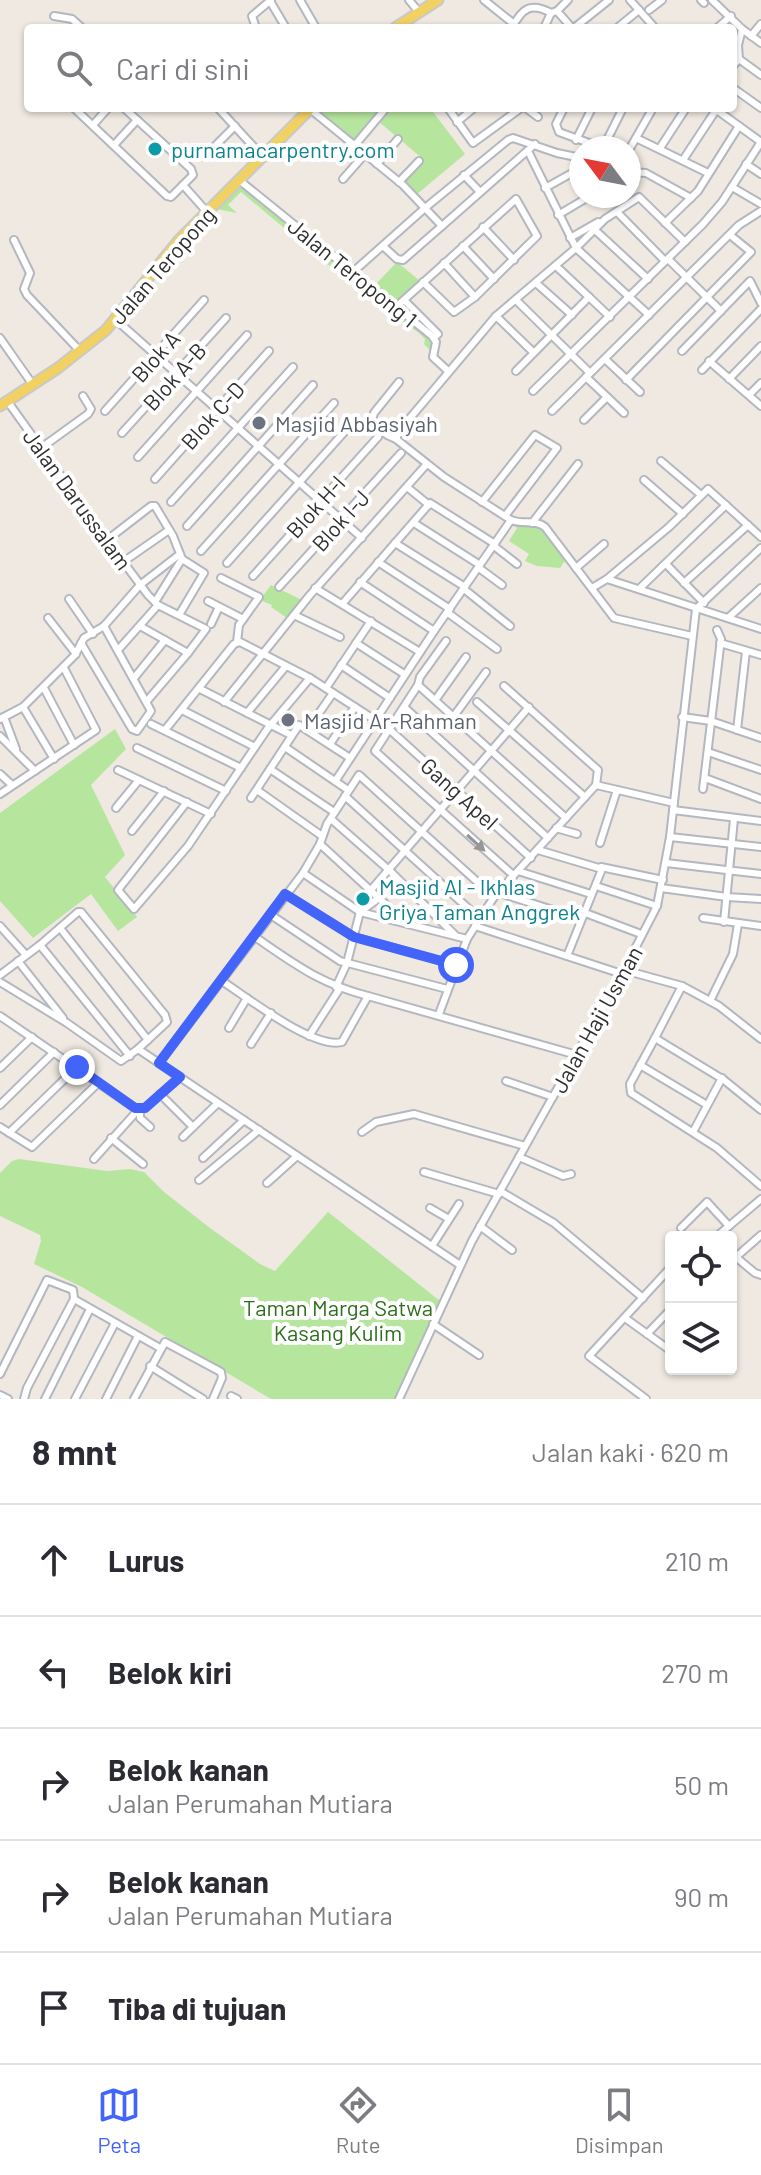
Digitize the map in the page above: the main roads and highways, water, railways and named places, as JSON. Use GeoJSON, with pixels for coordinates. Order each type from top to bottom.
{"type":"FeatureCollection","features":[{"type":"Feature","properties":{"kind":"main road"},"geometry":{"type":"LineString","coordinates":[[401,24],[438,0]]}},
{"type":"Feature","properties":{"kind":"main road","name":"Jalan Teropong"},"geometry":{"type":"LineString","coordinates":[[4,404],[80,351],[115,319],[156,266],[307,112]]}},
{"type":"Feature","properties":{"kind":"place","name":"purnamacarpentry.com"},"geometry":{"type":"Point","coordinates":[155,149]}},
{"type":"Feature","properties":{"kind":"place","name":"Masjid Abbasiyah"},"geometry":{"type":"Point","coordinates":[259,423]}},
{"type":"Feature","properties":{"kind":"place","name":"Masjid Ar-Rahman"},"geometry":{"type":"Point","coordinates":[288,720]}},
{"type":"Feature","properties":{"kind":"place","name":"Masjid Al - Ikhlas Griya Taman Anggrek"},"geometry":{"type":"Point","coordinates":[363,899]}},
{"type":"Feature","properties":{"kind":"park label","name":"Taman Marga Satwa Kasang Kulim"},"geometry":{"type":"Point","coordinates":[338,1320]}}]}
